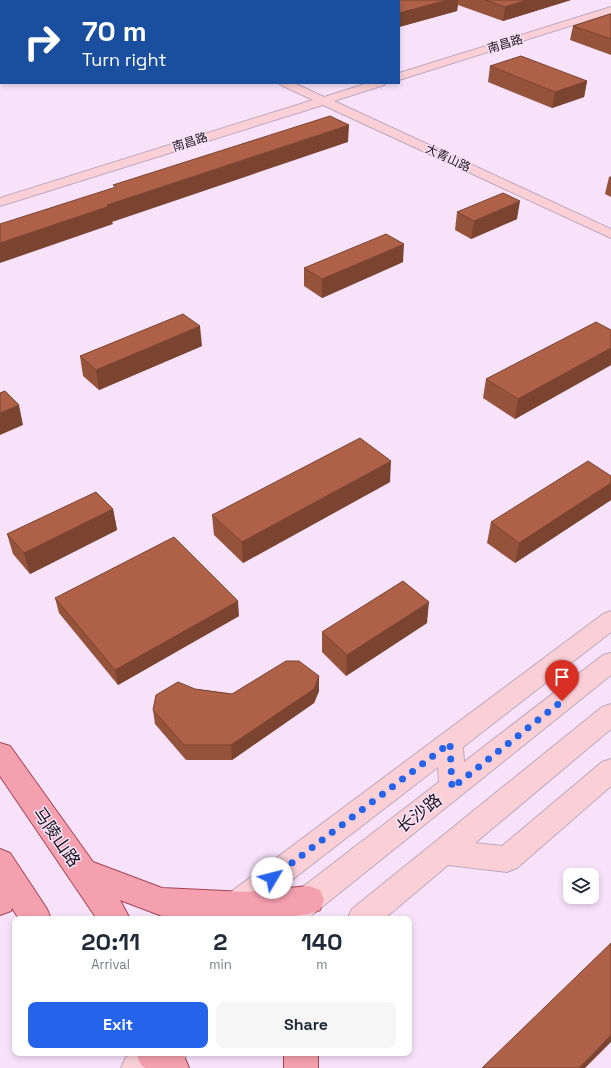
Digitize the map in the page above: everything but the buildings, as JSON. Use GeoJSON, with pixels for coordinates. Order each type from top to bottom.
{"type":"FeatureCollection","features":[{"type":"Feature","properties":{"kind":"main road","name":"马陵山路"},"geometry":{"type":"LineString","coordinates":[[0,754],[113,916]]}},
{"type":"Feature","properties":{"kind":"main road"},"geometry":{"type":"LineString","coordinates":[[0,901],[2,867]]}},
{"type":"Feature","properties":{"kind":"main road"},"geometry":{"type":"LineString","coordinates":[[2,867],[34,916]]}},
{"type":"Feature","properties":{"kind":"main road"},"geometry":{"type":"LineString","coordinates":[[82,872],[162,902],[246,907],[308,900]]}},
{"type":"Feature","properties":{"kind":"main road"},"geometry":{"type":"LineString","coordinates":[[301,1068],[302,1056]]}},
{"type":"Feature","properties":{"kind":"street","name":"南昌路"},"geometry":{"type":"LineString","coordinates":[[400,77],[611,10]]}},
{"type":"Feature","properties":{"kind":"street","name":"大青山路"},"geometry":{"type":"LineString","coordinates":[[288,84],[328,99],[611,222]]}},
{"type":"Feature","properties":{"kind":"street","name":"大青山路"},"geometry":{"type":"LineString","coordinates":[[305,84],[328,99],[611,234]]}},
{"type":"Feature","properties":{"kind":"street","name":"南昌路"},"geometry":{"type":"LineString","coordinates":[[0,202],[377,84]]}},
{"type":"Feature","properties":{"kind":"street"},"geometry":{"type":"LineString","coordinates":[[234,907],[611,620]]}},
{"type":"Feature","properties":{"kind":"street","name":"长沙路"},"geometry":{"type":"LineString","coordinates":[[288,916],[611,662]]}},
{"type":"Feature","properties":{"kind":"street"},"geometry":{"type":"LineString","coordinates":[[366,916],[611,714]]}},
{"type":"Feature","properties":{"kind":"street"},"geometry":{"type":"LineString","coordinates":[[450,743],[452,788]]}},
{"type":"Feature","properties":{"kind":"street"},"geometry":{"type":"LineString","coordinates":[[443,852],[507,859],[611,770]]}},
{"type":"Feature","properties":{"kind":"route"},"geometry":{"type":"LineString","coordinates":[[272,878],[450,743],[452,788],[562,701]]}}]}
